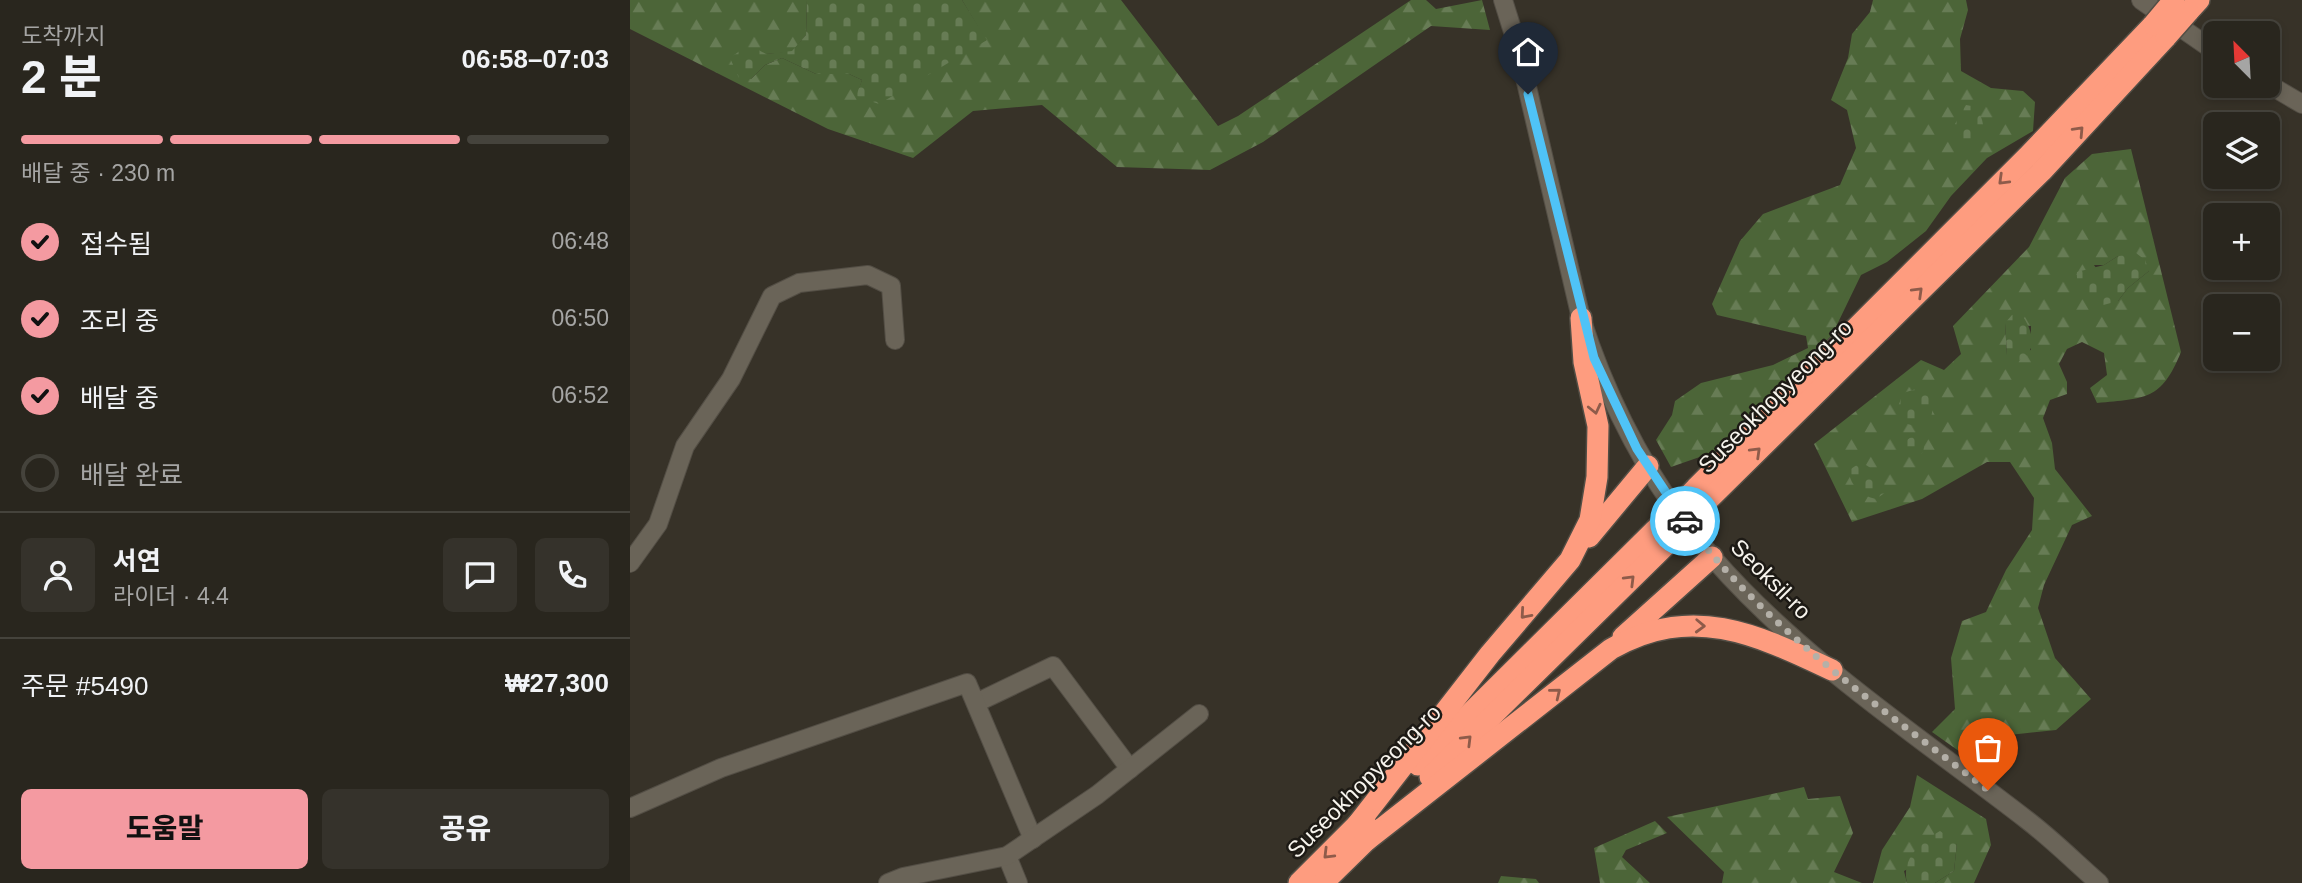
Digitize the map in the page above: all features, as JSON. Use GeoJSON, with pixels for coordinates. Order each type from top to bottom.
{"type":"FeatureCollection","features":[{"type":"Feature","properties":{"kind":"highway","name":"Suseokhopyeong-ro"},"geometry":{"type":"LineString","coordinates":[[1299,883],[1362,833],[1702,494],[2042,171],[2184,3]]}},
{"type":"Feature","properties":{"kind":"highway"},"geometry":{"type":"LineString","coordinates":[[1570,559],[1590,520],[1597,477],[1598,426],[1584,362],[1581,318]]}},
{"type":"Feature","properties":{"kind":"highway"},"geometry":{"type":"LineString","coordinates":[[1362,833],[1490,654],[1648,466]]}},
{"type":"Feature","properties":{"kind":"highway"},"geometry":{"type":"LineString","coordinates":[[1362,833],[1612,648],[1712,557]]}},
{"type":"Feature","properties":{"kind":"highway"},"geometry":{"type":"LineString","coordinates":[[1612,648],[1636,634],[1669,626],[1712,626],[1751,633],[1832,670]]}},
{"type":"Feature","properties":{"kind":"highway","name":"Suseokhopyeong-ro"},"geometry":{"type":"LineString","coordinates":[[1323,883],[1362,833]]}},
{"type":"Feature","properties":{"kind":"street","name":"Seoksil-ro"},"geometry":{"type":"LineString","coordinates":[[1503,0],[1518,48],[1581,318],[1608,392],[1648,466],[1712,557],[1752,599],[1832,670],[2030,822],[2099,883]]}},
{"type":"Feature","properties":{"kind":"street"},"geometry":{"type":"LineString","coordinates":[[2141,0],[2203,42]]}},
{"type":"Feature","properties":{"kind":"street"},"geometry":{"type":"LineString","coordinates":[[2280,91],[2302,104]]}},
{"type":"Feature","properties":{"kind":"street"},"geometry":{"type":"LineString","coordinates":[[630,563],[658,524],[685,446],[731,379],[772,296],[799,284],[868,275],[891,286],[895,340]]}},
{"type":"Feature","properties":{"kind":"street"},"geometry":{"type":"LineString","coordinates":[[978,702],[1053,666],[1129,769]]}},
{"type":"Feature","properties":{"kind":"street"},"geometry":{"type":"LineString","coordinates":[[630,808],[721,768],[968,683],[1033,839]]}},
{"type":"Feature","properties":{"kind":"street"},"geometry":{"type":"LineString","coordinates":[[888,883],[903,877],[1007,856],[1129,769],[1199,714]]}},
{"type":"Feature","properties":{"kind":"street"},"geometry":{"type":"LineString","coordinates":[[1007,856],[1018,883]]}},
{"type":"Feature","properties":{"kind":"green space"},"geometry":{"type":"Polygon","coordinates":[[[630,0],[807,0],[806,35],[792,52],[766,54],[751,79],[765,65],[782,58],[816,74],[849,74],[862,80],[857,96],[961,54],[986,40],[962,0],[1121,0],[1218,126],[1238,116],[1411,0],[1426,0],[1436,9],[1482,0],[1490,30],[1431,26],[1263,142],[1210,170],[1117,167],[1042,105],[973,111],[913,158],[828,129],[630,29],[630,0]]]}},
{"type":"Feature","properties":{"kind":"green space"},"geometry":{"type":"Polygon","coordinates":[[[807,0],[962,0],[987,40],[879,104],[856,96],[862,80],[849,74],[816,74],[782,58],[765,65],[751,79],[739,78],[730,58],[741,50],[755,48],[766,54],[792,51],[806,35],[807,0]]]}},
{"type":"Feature","properties":{"kind":"green space"},"geometry":{"type":"Polygon","coordinates":[[[1873,0],[1966,0],[1968,10],[1960,39],[1961,71],[1991,88],[2023,91],[2035,102],[2033,131],[1987,158],[1951,196],[1926,231],[1887,262],[1861,275],[1832,335],[1747,422],[1714,452],[1671,467],[1656,440],[1672,415],[1675,401],[1701,383],[1773,365],[1808,348],[1806,336],[1717,315],[1712,304],[1740,241],[1763,214],[1840,185],[1856,148],[1847,110],[1831,100],[1848,58],[1852,34],[1870,12],[1873,0]]]}},
{"type":"Feature","properties":{"kind":"green space"},"geometry":{"type":"Polygon","coordinates":[[[1966,105],[1977,107],[1983,123],[1982,136],[1976,146],[1964,142],[1955,124],[1966,105]]]}},
{"type":"Feature","properties":{"kind":"green space"},"geometry":{"type":"Polygon","coordinates":[[[2131,149],[2181,352],[2166,380],[2150,394],[2140,398],[2097,403],[2090,388],[2107,375],[2104,353],[2082,342],[2067,349],[2059,364],[2067,382],[2067,394],[2050,400],[2043,418],[2052,443],[2055,469],[2092,516],[2072,525],[2044,585],[2038,608],[2055,658],[2091,699],[2056,730],[1991,737],[1963,754],[1932,732],[1955,709],[1951,658],[1962,621],[1986,612],[2006,570],[2032,530],[2034,498],[2010,462],[1987,462],[1922,499],[1852,522],[1814,444],[1921,360],[1944,370],[1961,354],[1953,326],[2029,247],[2065,178],[2092,154],[2131,149]],[[2118,256],[2104,265],[2094,265],[2118,301],[2128,288],[2149,271],[2118,256]],[[2005,323],[2007,355],[2031,350],[2031,326],[2005,323]]]}},
{"type":"Feature","properties":{"kind":"green space"},"geometry":{"type":"Polygon","coordinates":[[[2136,253],[2145,260],[2149,271],[2128,288],[2118,301],[2096,307],[2084,296],[2079,288],[2077,272],[2104,265],[2118,256],[2136,253]]]}},
{"type":"Feature","properties":{"kind":"green space"},"geometry":{"type":"Polygon","coordinates":[[[2021,314],[2029,327],[2032,341],[2028,354],[2015,362],[2007,355],[2005,323],[2012,315],[2021,314]]]}},
{"type":"Feature","properties":{"kind":"green space"},"geometry":{"type":"Polygon","coordinates":[[[1916,389],[1928,396],[1933,407],[1931,418],[1915,426],[1900,422],[1898,407],[1903,393],[1916,389]]]}},
{"type":"Feature","properties":{"kind":"green space"},"geometry":{"type":"Polygon","coordinates":[[[1914,437],[1921,440],[1924,447],[1921,454],[1914,457],[1907,454],[1904,447],[1907,440],[1914,437]]]}},
{"type":"Feature","properties":{"kind":"green space"},"geometry":{"type":"Polygon","coordinates":[[[1861,462],[1874,470],[1883,482],[1886,492],[1876,499],[1861,493],[1850,477],[1848,471],[1861,462]]]}},
{"type":"Feature","properties":{"kind":"green space"},"geometry":{"type":"Polygon","coordinates":[[[1917,775],[1986,819],[1991,845],[1974,883],[1935,883],[1954,871],[1957,843],[1904,871],[1907,883],[1873,883],[1882,850],[1910,807],[1917,775]]]}},
{"type":"Feature","properties":{"kind":"green space"},"geometry":{"type":"Polygon","coordinates":[[[1804,787],[1808,799],[1840,796],[1853,833],[1834,872],[1862,883],[1722,883],[1724,872],[1667,817],[1804,787]]]}},
{"type":"Feature","properties":{"kind":"green space"},"geometry":{"type":"Polygon","coordinates":[[[1655,821],[1667,833],[1626,850],[1622,857],[1650,883],[1600,883],[1594,848],[1655,821]]]}},
{"type":"Feature","properties":{"kind":"green space"},"geometry":{"type":"Polygon","coordinates":[[[1940,831],[1957,843],[1954,871],[1935,883],[1907,883],[1907,866],[1914,852],[1940,831]]]}},
{"type":"Feature","properties":{"kind":"green space"},"geometry":{"type":"Polygon","coordinates":[[[1501,876],[1536,879],[1539,883],[1498,883],[1501,876]]]}},
{"type":"Feature","properties":{"kind":"way so far"},"geometry":{"type":"LineString","coordinates":[[1685,521],[1712,557],[1784,629],[1832,670],[1988,790]]}},
{"type":"Feature","properties":{"kind":"route"},"geometry":{"type":"LineString","coordinates":[[1528,94],[1581,318],[1594,358],[1637,449],[1685,521]]}}]}
